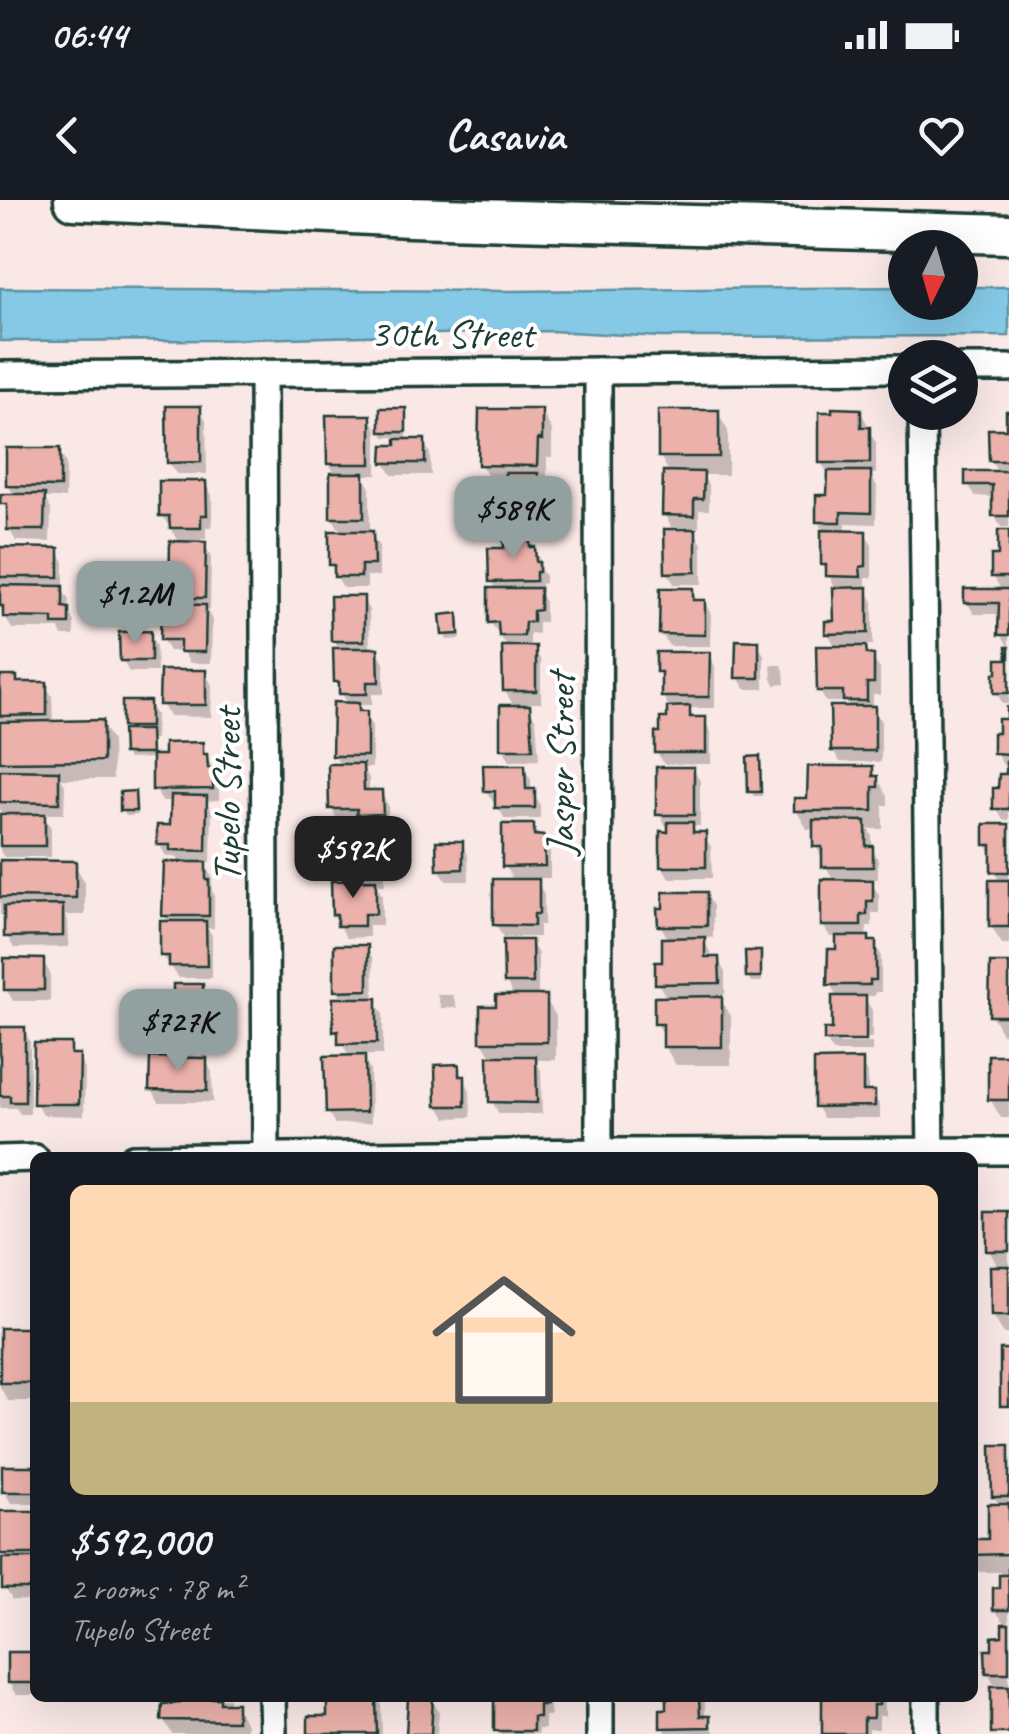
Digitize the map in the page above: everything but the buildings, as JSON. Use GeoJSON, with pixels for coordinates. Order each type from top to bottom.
{"type":"FeatureCollection","features":[{"type":"Feature","properties":{"kind":"highway"},"geometry":{"type":"LineString","coordinates":[[74,200],[410,217],[1009,234]]}},
{"type":"Feature","properties":{"kind":"street"},"geometry":{"type":"LineString","coordinates":[[978,368],[1009,368]]}},
{"type":"Feature","properties":{"kind":"street","name":"30th Street"},"geometry":{"type":"LineString","coordinates":[[0,375],[888,369]]}},
{"type":"Feature","properties":{"kind":"street","name":"Jasper Street"},"geometry":{"type":"LineString","coordinates":[[598,371],[599,1152]]}},
{"type":"Feature","properties":{"kind":"street","name":"Tupelo Street"},"geometry":{"type":"LineString","coordinates":[[262,373],[266,1152]]}},
{"type":"Feature","properties":{"kind":"street"},"geometry":{"type":"LineString","coordinates":[[922,430],[931,1152]]}},
{"type":"Feature","properties":{"kind":"street"},"geometry":{"type":"LineString","coordinates":[[978,1152],[1009,1151]]}},
{"type":"Feature","properties":{"kind":"street"},"geometry":{"type":"LineString","coordinates":[[0,1158],[30,1158]]}},
{"type":"Feature","properties":{"kind":"street"},"geometry":{"type":"LineString","coordinates":[[272,1702],[273,1734]]}},
{"type":"Feature","properties":{"kind":"street"},"geometry":{"type":"LineString","coordinates":[[600,1702],[600,1734]]}},
{"type":"Feature","properties":{"kind":"street"},"geometry":{"type":"LineString","coordinates":[[926,1702],[926,1734]]}},
{"type":"Feature","properties":{"kind":"water"},"geometry":{"type":"Polygon","coordinates":[[[888,287],[888,320],[978,320],[978,287],[1009,287],[1009,336],[661,337],[551,331],[0,341],[0,288],[511,291],[888,287]]]}}]}
